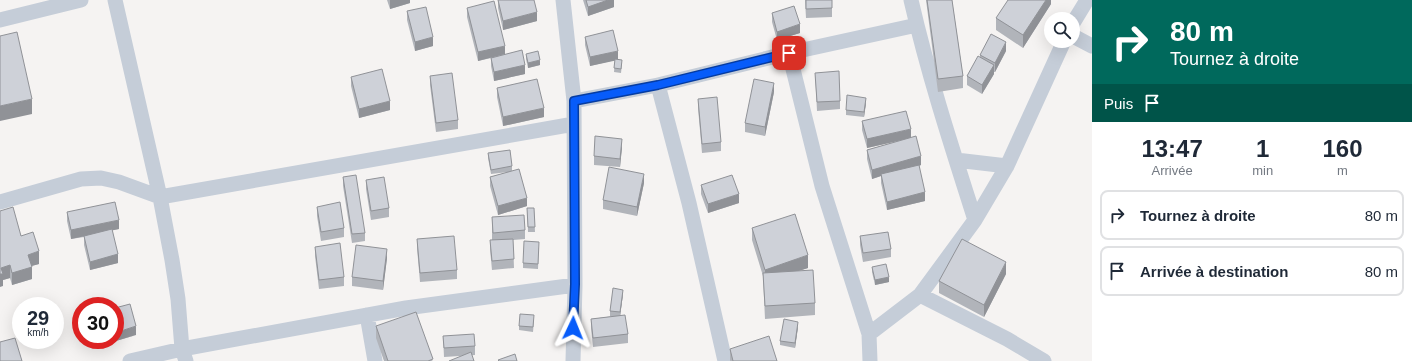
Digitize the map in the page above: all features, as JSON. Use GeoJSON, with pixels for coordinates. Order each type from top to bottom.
{"type":"FeatureCollection","features":[{"type":"Feature","properties":{"kind":"street"},"geometry":{"type":"LineString","coordinates":[[0,20],[81,0]]}},
{"type":"Feature","properties":{"kind":"street"},"geometry":{"type":"LineString","coordinates":[[114,0],[160,197],[178,299],[184,355]]}},
{"type":"Feature","properties":{"kind":"street"},"geometry":{"type":"LineString","coordinates":[[563,0],[574,101],[575,284],[573,361]]}},
{"type":"Feature","properties":{"kind":"street"},"geometry":{"type":"LineString","coordinates":[[911,0],[956,160],[975,220]]}},
{"type":"Feature","properties":{"kind":"street"},"geometry":{"type":"LineString","coordinates":[[1080,12],[1087,0]]}},
{"type":"Feature","properties":{"kind":"street"},"geometry":{"type":"LineString","coordinates":[[574,101],[658,85],[789,53],[917,25]]}},
{"type":"Feature","properties":{"kind":"street"},"geometry":{"type":"LineString","coordinates":[[1080,40],[1092,46]]}},
{"type":"Feature","properties":{"kind":"street"},"geometry":{"type":"LineString","coordinates":[[869,334],[920,295],[975,220],[1007,166],[1061,48]]}},
{"type":"Feature","properties":{"kind":"street"},"geometry":{"type":"LineString","coordinates":[[789,53],[822,186],[869,334],[870,361]]}},
{"type":"Feature","properties":{"kind":"street"},"geometry":{"type":"LineString","coordinates":[[658,85],[689,203],[725,361]]}},
{"type":"Feature","properties":{"kind":"street"},"geometry":{"type":"LineString","coordinates":[[0,202],[81,179],[101,178],[119,182],[160,197],[574,124]]}},
{"type":"Feature","properties":{"kind":"street"},"geometry":{"type":"LineString","coordinates":[[956,160],[1007,166]]}},
{"type":"Feature","properties":{"kind":"street"},"geometry":{"type":"LineString","coordinates":[[130,361],[184,355],[367,315],[406,308],[575,284]]}},
{"type":"Feature","properties":{"kind":"street"},"geometry":{"type":"LineString","coordinates":[[920,295],[1007,339],[1044,361]]}},
{"type":"Feature","properties":{"kind":"street"},"geometry":{"type":"LineString","coordinates":[[367,315],[375,361]]}},
{"type":"Feature","properties":{"kind":"building"},"geometry":{"type":"Polygon","coordinates":[[[498,0],[534,0],[537,12],[503,21],[498,0]]]}},
{"type":"Feature","properties":{"kind":"building"},"geometry":{"type":"Polygon","coordinates":[[[586,0],[608,0],[588,7],[586,0]]]}},
{"type":"Feature","properties":{"kind":"building"},"geometry":{"type":"Polygon","coordinates":[[[806,0],[832,0],[832,8],[806,9],[806,0]]]}},
{"type":"Feature","properties":{"kind":"building"},"geometry":{"type":"Polygon","coordinates":[[[927,0],[952,0],[963,76],[938,79],[927,0]]]}},
{"type":"Feature","properties":{"kind":"building"},"geometry":{"type":"Polygon","coordinates":[[[1008,0],[1046,0],[1023,35],[996,18],[1008,0]]]}},
{"type":"Feature","properties":{"kind":"building"},"geometry":{"type":"Polygon","coordinates":[[[494,1],[505,46],[478,52],[467,8],[494,1]]]}},
{"type":"Feature","properties":{"kind":"building"},"geometry":{"type":"Polygon","coordinates":[[[794,6],[800,24],[777,32],[772,13],[794,6]]]}},
{"type":"Feature","properties":{"kind":"building"},"geometry":{"type":"Polygon","coordinates":[[[426,7],[433,37],[415,42],[407,11],[426,7]]]}},
{"type":"Feature","properties":{"kind":"building"},"geometry":{"type":"Polygon","coordinates":[[[613,30],[618,51],[590,57],[585,37],[613,30]]]}},
{"type":"Feature","properties":{"kind":"building"},"geometry":{"type":"Polygon","coordinates":[[[17,32],[32,99],[0,106],[0,36],[17,32]]]}},
{"type":"Feature","properties":{"kind":"building"},"geometry":{"type":"Polygon","coordinates":[[[991,34],[1006,42],[995,63],[980,55],[991,34]]]}},
{"type":"Feature","properties":{"kind":"building"},"geometry":{"type":"Polygon","coordinates":[[[522,50],[525,65],[494,72],[491,58],[522,50]]]}},
{"type":"Feature","properties":{"kind":"building"},"geometry":{"type":"Polygon","coordinates":[[[538,51],[540,60],[528,63],[526,54],[538,51]]]}},
{"type":"Feature","properties":{"kind":"building"},"geometry":{"type":"Polygon","coordinates":[[[978,56],[994,65],[982,85],[967,76],[978,56]]]}},
{"type":"Feature","properties":{"kind":"building"},"geometry":{"type":"Polygon","coordinates":[[[615,59],[622,60],[621,69],[614,68],[615,59]]]}},
{"type":"Feature","properties":{"kind":"building"},"geometry":{"type":"Polygon","coordinates":[[[382,69],[390,101],[359,109],[351,77],[382,69]]]}},
{"type":"Feature","properties":{"kind":"building"},"geometry":{"type":"Polygon","coordinates":[[[839,71],[840,101],[817,102],[815,73],[839,71]]]}},
{"type":"Feature","properties":{"kind":"building"},"geometry":{"type":"Polygon","coordinates":[[[452,73],[458,120],[436,123],[430,76],[452,73]]]}},
{"type":"Feature","properties":{"kind":"building"},"geometry":{"type":"Polygon","coordinates":[[[537,79],[544,108],[503,117],[497,88],[537,79]]]}},
{"type":"Feature","properties":{"kind":"building"},"geometry":{"type":"Polygon","coordinates":[[[754,79],[774,83],[765,127],[745,123],[754,79]]]}},
{"type":"Feature","properties":{"kind":"building"},"geometry":{"type":"Polygon","coordinates":[[[847,95],[866,98],[864,112],[846,110],[847,95]]]}},
{"type":"Feature","properties":{"kind":"building"},"geometry":{"type":"Polygon","coordinates":[[[717,97],[721,142],[702,144],[698,99],[717,97]]]}},
{"type":"Feature","properties":{"kind":"building"},"geometry":{"type":"Polygon","coordinates":[[[906,111],[911,129],[867,139],[862,121],[906,111]]]}},
{"type":"Feature","properties":{"kind":"building"},"geometry":{"type":"Polygon","coordinates":[[[595,136],[622,139],[620,159],[594,156],[595,136]]]}},
{"type":"Feature","properties":{"kind":"building"},"geometry":{"type":"Polygon","coordinates":[[[916,136],[921,156],[872,170],[867,150],[916,136]]]}},
{"type":"Feature","properties":{"kind":"building"},"geometry":{"type":"Polygon","coordinates":[[[510,150],[512,166],[491,170],[488,153],[510,150]]]}},
{"type":"Feature","properties":{"kind":"building"},"geometry":{"type":"Polygon","coordinates":[[[919,165],[925,192],[887,202],[881,174],[919,165]]]}},
{"type":"Feature","properties":{"kind":"building"},"geometry":{"type":"Polygon","coordinates":[[[609,167],[644,174],[637,207],[603,200],[609,167]]]}},
{"type":"Feature","properties":{"kind":"building"},"geometry":{"type":"Polygon","coordinates":[[[519,169],[527,198],[498,206],[490,177],[519,169]]]}},
{"type":"Feature","properties":{"kind":"building"},"geometry":{"type":"Polygon","coordinates":[[[356,175],[365,233],[352,234],[343,177],[356,175]]]}},
{"type":"Feature","properties":{"kind":"building"},"geometry":{"type":"Polygon","coordinates":[[[732,175],[739,194],[708,204],[701,185],[732,175]]]}},
{"type":"Feature","properties":{"kind":"building"},"geometry":{"type":"Polygon","coordinates":[[[384,177],[389,208],[371,211],[366,180],[384,177]]]}},
{"type":"Feature","properties":{"kind":"building"},"geometry":{"type":"Polygon","coordinates":[[[115,202],[119,220],[71,230],[67,212],[115,202]]]}},
{"type":"Feature","properties":{"kind":"building"},"geometry":{"type":"Polygon","coordinates":[[[340,202],[344,228],[321,232],[317,207],[340,202]]]}},
{"type":"Feature","properties":{"kind":"building"},"geometry":{"type":"Polygon","coordinates":[[[13,207],[21,236],[33,232],[39,251],[28,255],[32,267],[12,273],[10,265],[1,268],[3,274],[0,274],[0,211],[13,207]]]}},
{"type":"Feature","properties":{"kind":"building"},"geometry":{"type":"Polygon","coordinates":[[[527,208],[534,208],[535,227],[528,227],[527,208]]]}},
{"type":"Feature","properties":{"kind":"building"},"geometry":{"type":"Polygon","coordinates":[[[795,214],[808,255],[765,270],[752,228],[795,214]]]}},
{"type":"Feature","properties":{"kind":"building"},"geometry":{"type":"Polygon","coordinates":[[[524,215],[525,230],[493,233],[492,217],[524,215]]]}},
{"type":"Feature","properties":{"kind":"building"},"geometry":{"type":"Polygon","coordinates":[[[112,229],[118,254],[90,262],[84,236],[112,229]]]}},
{"type":"Feature","properties":{"kind":"building"},"geometry":{"type":"Polygon","coordinates":[[[888,232],[891,249],[863,253],[860,236],[888,232]]]}},
{"type":"Feature","properties":{"kind":"building"},"geometry":{"type":"Polygon","coordinates":[[[454,236],[457,270],[420,273],[417,239],[454,236]]]}},
{"type":"Feature","properties":{"kind":"building"},"geometry":{"type":"Polygon","coordinates":[[[513,239],[514,259],[492,261],[490,240],[513,239]]]}},
{"type":"Feature","properties":{"kind":"building"},"geometry":{"type":"Polygon","coordinates":[[[962,239],[1006,262],[984,305],[939,281],[962,239]]]}},
{"type":"Feature","properties":{"kind":"building"},"geometry":{"type":"Polygon","coordinates":[[[524,241],[539,242],[538,264],[523,263],[524,241]]]}},
{"type":"Feature","properties":{"kind":"building"},"geometry":{"type":"Polygon","coordinates":[[[340,243],[344,277],[319,280],[315,247],[340,243]]]}},
{"type":"Feature","properties":{"kind":"building"},"geometry":{"type":"Polygon","coordinates":[[[356,245],[387,249],[383,281],[352,277],[356,245]]]}},
{"type":"Feature","properties":{"kind":"building"},"geometry":{"type":"Polygon","coordinates":[[[886,264],[889,277],[875,280],[872,267],[886,264]]]}},
{"type":"Feature","properties":{"kind":"building"},"geometry":{"type":"Polygon","coordinates":[[[813,270],[815,303],[765,306],[763,273],[813,270]]]}},
{"type":"Feature","properties":{"kind":"building"},"geometry":{"type":"Polygon","coordinates":[[[613,288],[623,290],[620,312],[610,311],[613,288]]]}},
{"type":"Feature","properties":{"kind":"building"},"geometry":{"type":"Polygon","coordinates":[[[130,304],[136,326],[124,330],[124,306],[130,304]]]}},
{"type":"Feature","properties":{"kind":"building"},"geometry":{"type":"Polygon","coordinates":[[[416,312],[433,359],[428,361],[388,361],[376,326],[416,312]]]}},
{"type":"Feature","properties":{"kind":"building"},"geometry":{"type":"Polygon","coordinates":[[[520,314],[534,315],[533,327],[519,326],[520,314]]]}},
{"type":"Feature","properties":{"kind":"building"},"geometry":{"type":"Polygon","coordinates":[[[625,315],[628,334],[593,338],[591,319],[625,315]]]}},
{"type":"Feature","properties":{"kind":"building"},"geometry":{"type":"Polygon","coordinates":[[[784,319],[798,322],[795,343],[780,341],[784,319]]]}},
{"type":"Feature","properties":{"kind":"building"},"geometry":{"type":"Polygon","coordinates":[[[474,334],[475,346],[444,348],[443,336],[474,334]]]}},
{"type":"Feature","properties":{"kind":"building"},"geometry":{"type":"Polygon","coordinates":[[[769,336],[777,361],[733,361],[730,349],[769,336]]]}},
{"type":"Feature","properties":{"kind":"building"},"geometry":{"type":"Polygon","coordinates":[[[12,339],[12,349],[18,349],[22,361],[0,361],[0,342],[12,339]]]}},
{"type":"Feature","properties":{"kind":"building"},"geometry":{"type":"Polygon","coordinates":[[[471,352],[474,361],[449,361],[471,352]]]}},
{"type":"Feature","properties":{"kind":"building"},"geometry":{"type":"Polygon","coordinates":[[[515,354],[517,361],[498,360],[515,354]]]}},
{"type":"Feature","properties":{"kind":"route"},"geometry":{"type":"LineString","coordinates":[[573,328],[575,284],[574,101],[658,85],[789,53]]}}]}
